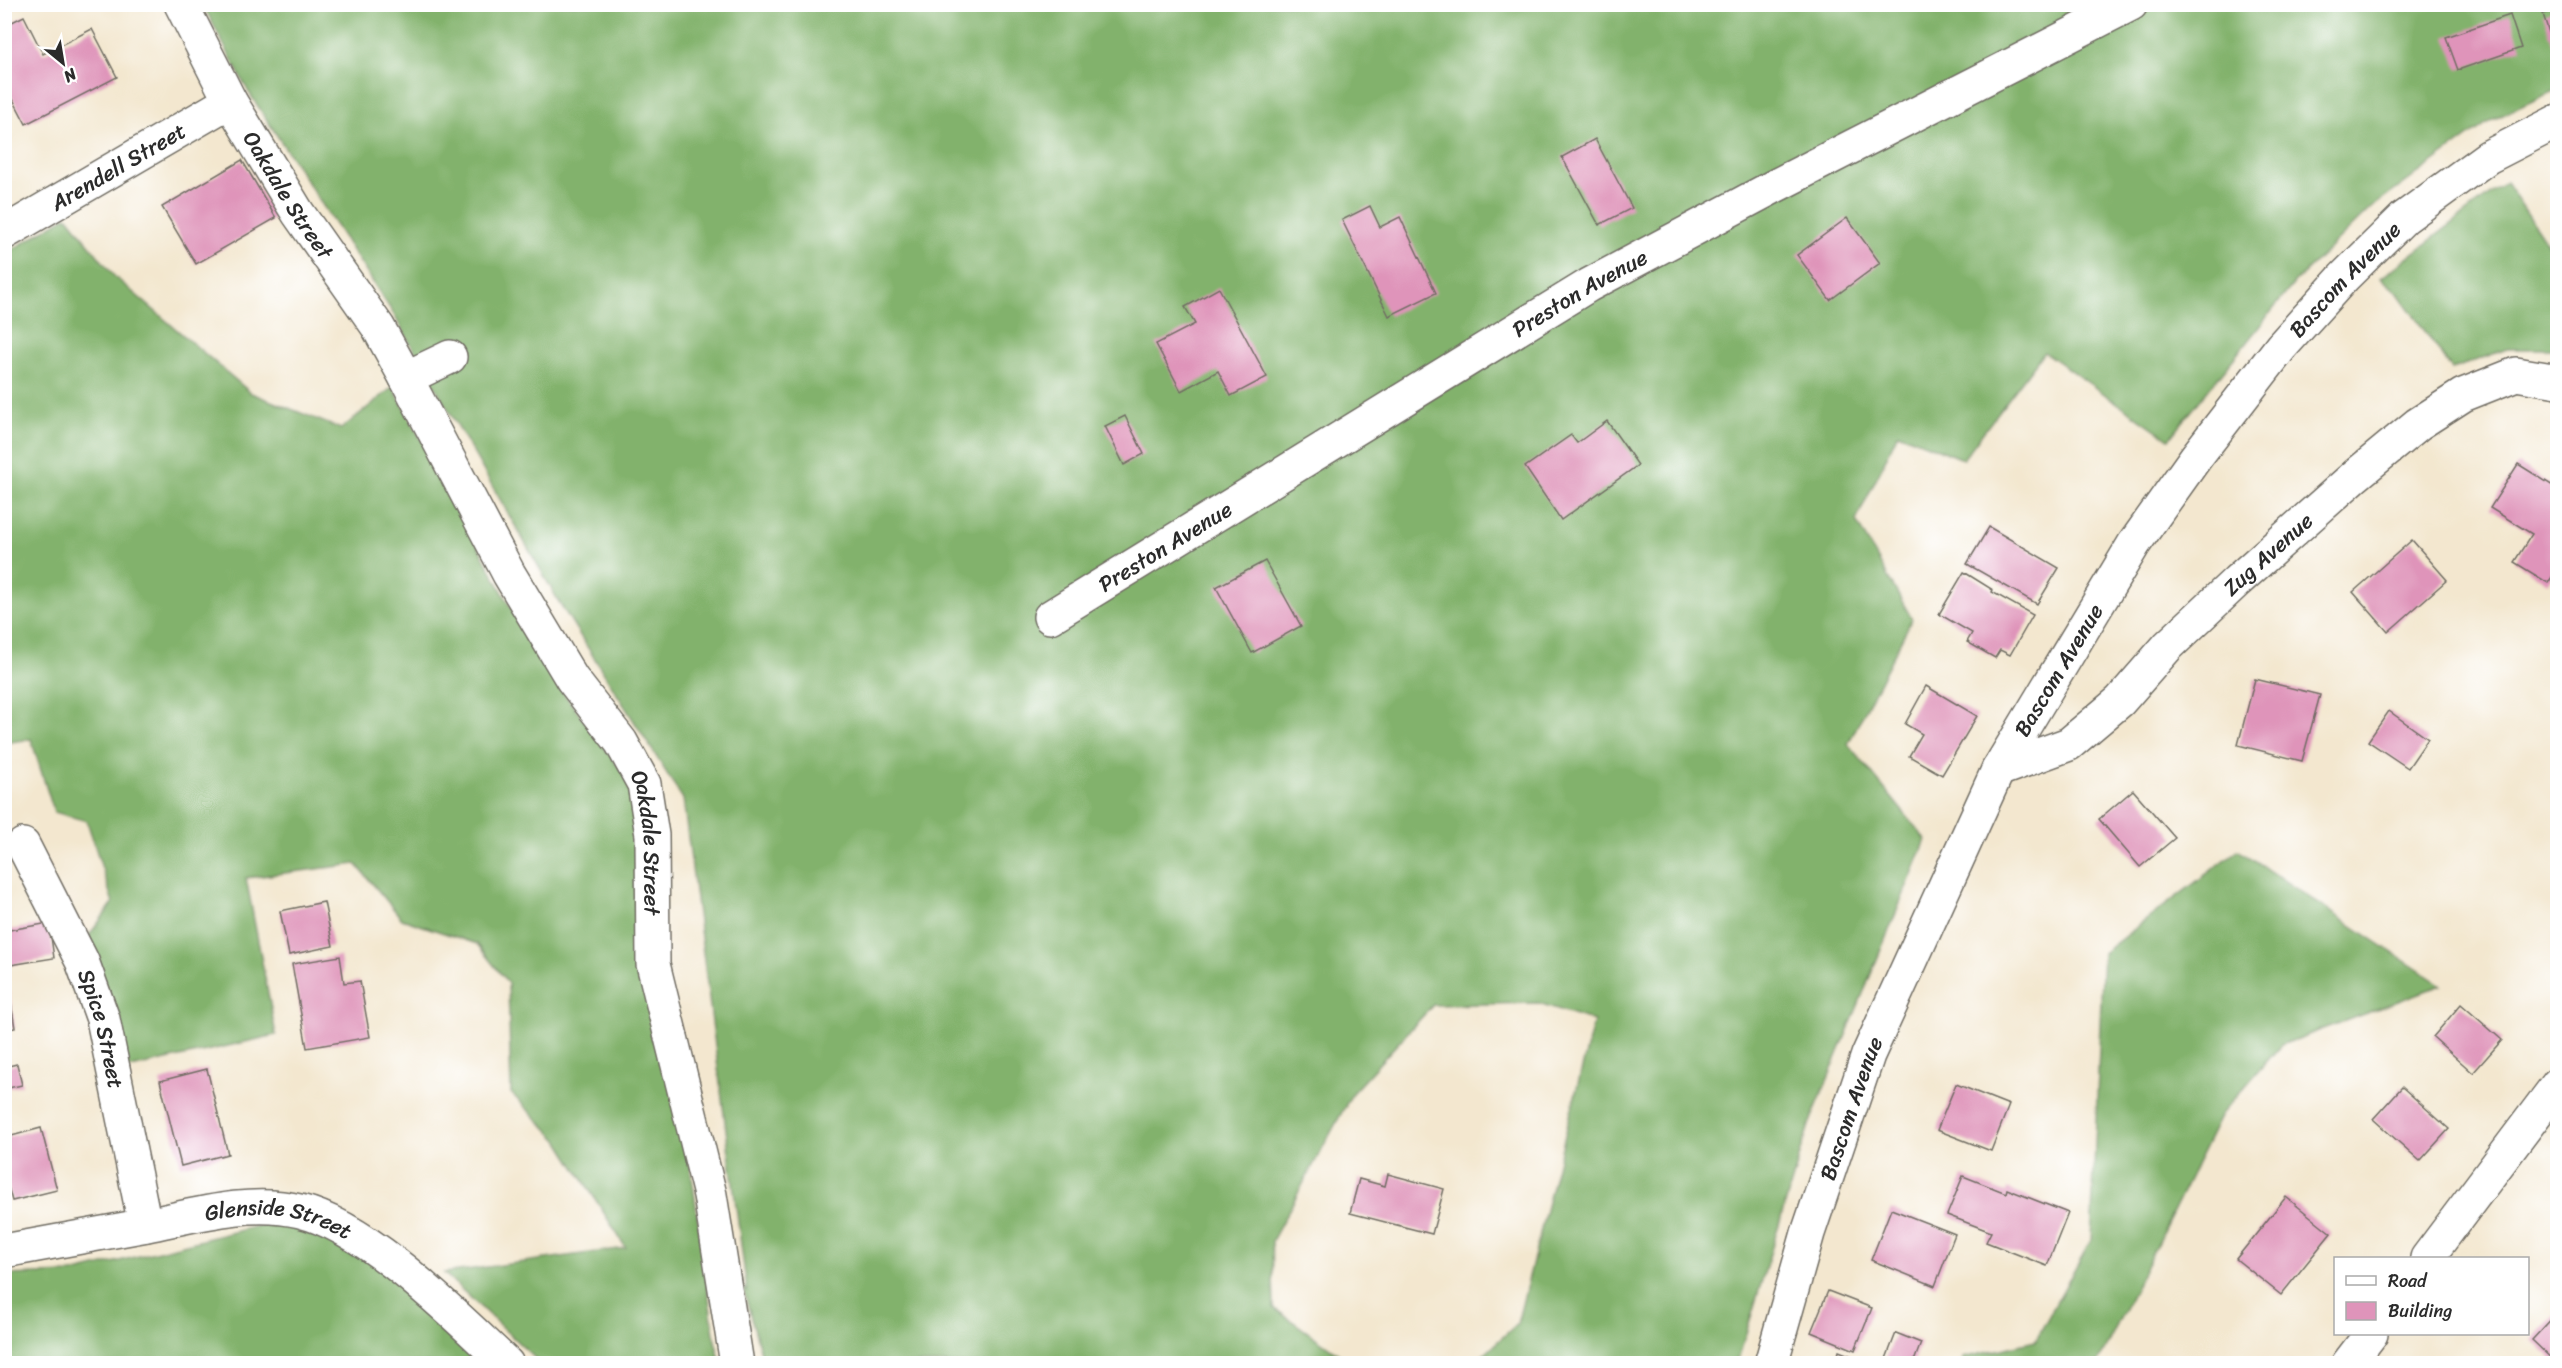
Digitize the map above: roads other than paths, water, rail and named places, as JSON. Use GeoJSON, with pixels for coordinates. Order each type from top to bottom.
{"type":"FeatureCollection","features":[{"type":"Feature","properties":{"kind":"street","name":"Oakdale Street"},"geometry":{"type":"LineString","coordinates":[[182,4],[231,101],[298,213],[378,327],[509,574],[572,679],[621,742],[644,784],[652,835],[653,964],[710,1196],[737,1364]]}},
{"type":"Feature","properties":{"kind":"street","name":"Preston Avenue"},"geometry":{"type":"LineString","coordinates":[[1050,617],[1589,285],[1775,186],[2131,4]]}},
{"type":"Feature","properties":{"kind":"street","name":"Arendell Street"},"geometry":{"type":"LineString","coordinates":[[4,233],[231,101]]}},
{"type":"Feature","properties":{"kind":"street","name":"Bascom Avenue"},"geometry":{"type":"LineString","coordinates":[[1771,1364],[1808,1233],[1868,1055],[1998,771],[2134,544],[2196,457],[2281,347],[2343,277],[2404,218],[2488,157],[2558,121]]}},
{"type":"Feature","properties":{"kind":"street"},"geometry":{"type":"LineString","coordinates":[[406,378],[450,357]]}},
{"type":"Feature","properties":{"kind":"street","name":"Zug Avenue"},"geometry":{"type":"LineString","coordinates":[[1998,771],[2069,744],[2120,700],[2168,646],[2237,581],[2355,476],[2418,424],[2463,395],[2516,374],[2558,381]]}},
{"type":"Feature","properties":{"kind":"street","name":"Spice Street"},"geometry":{"type":"LineString","coordinates":[[23,844],[82,961],[103,1019],[145,1225]]}},
{"type":"Feature","properties":{"kind":"street"},"geometry":{"type":"LineString","coordinates":[[2428,1257],[2558,1084]]}},
{"type":"Feature","properties":{"kind":"street","name":"Glenside Street"},"geometry":{"type":"LineString","coordinates":[[4,1251],[231,1209],[272,1207],[301,1211],[335,1225],[381,1253],[443,1305],[507,1364]]}},
{"type":"Feature","properties":{"kind":"street"},"geometry":{"type":"LineString","coordinates":[[2348,1364],[2370,1335]]}}]}
